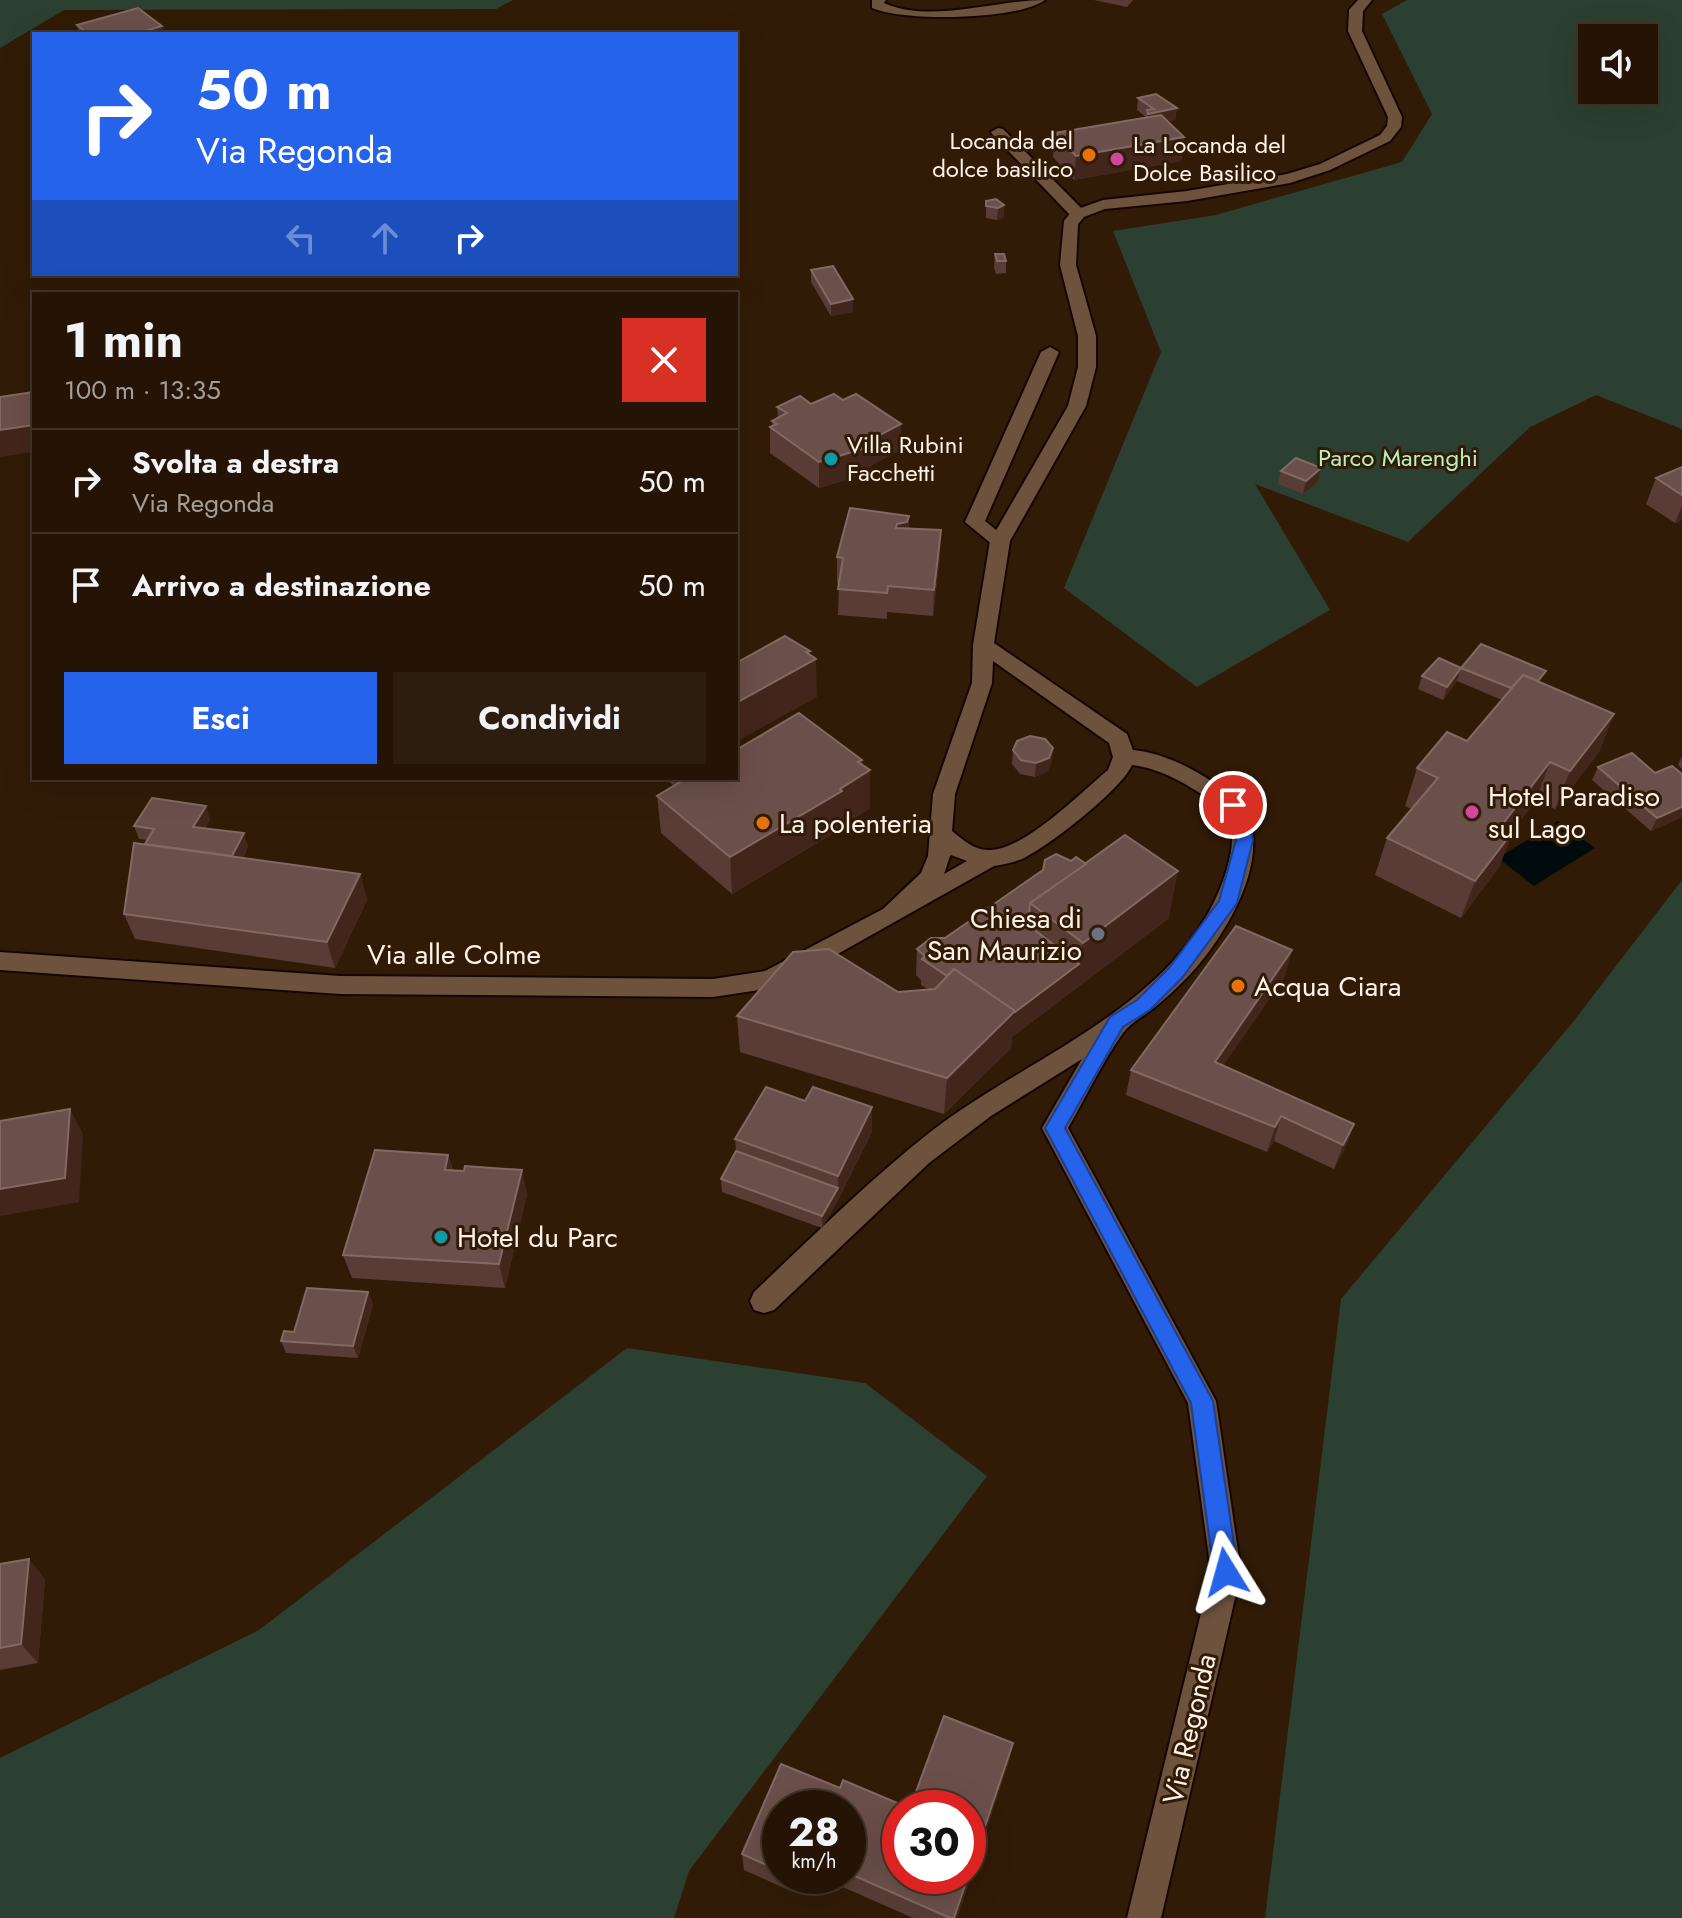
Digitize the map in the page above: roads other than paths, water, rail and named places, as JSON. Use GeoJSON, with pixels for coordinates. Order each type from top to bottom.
{"type":"FeatureCollection","features":[{"type":"Feature","properties":{"kind":"street"},"geometry":{"type":"LineString","coordinates":[[879,0],[877,5],[883,9],[924,13],[987,10],[1038,0]]}},
{"type":"Feature","properties":{"kind":"street"},"geometry":{"type":"LineString","coordinates":[[1050,352],[975,522],[1000,541],[1077,406],[1087,367],[1087,336],[1068,265],[1070,224],[1078,214],[1103,205],[1187,196],[1290,178],[1325,167],[1385,138],[1394,127],[1395,117],[1355,31],[1356,10],[1365,0]]}},
{"type":"Feature","properties":{"kind":"street"},"geometry":{"type":"LineString","coordinates":[[998,132],[1078,214]]}},
{"type":"Feature","properties":{"kind":"street","name":"Via alle Colme"},"geometry":{"type":"LineString","coordinates":[[891,915],[931,877],[939,856],[944,794],[982,683],[983,645],[1000,541]]}},
{"type":"Feature","properties":{"kind":"street"},"geometry":{"type":"LineString","coordinates":[[983,645],[1064,698],[1119,739],[1124,757]]}},
{"type":"Feature","properties":{"kind":"street","name":"Via alle Colme"},"geometry":{"type":"LineString","coordinates":[[0,961],[340,985],[713,988],[770,980],[988,859],[1015,853],[1049,831],[1117,774],[1124,757]]}},
{"type":"Feature","properties":{"kind":"street","name":"Via Regonda"},"geometry":{"type":"LineString","coordinates":[[1124,757],[1146,759],[1233,805],[1245,840],[1228,903],[1216,922],[1165,984],[1144,1005],[1117,1022],[1055,1128],[1202,1401],[1226,1572],[1144,1918]]}},
{"type":"Feature","properties":{"kind":"street"},"geometry":{"type":"LineString","coordinates":[[939,832],[960,850],[988,859]]}},
{"type":"Feature","properties":{"kind":"street"},"geometry":{"type":"LineString","coordinates":[[764,1301],[857,1210],[944,1136],[1117,1022]]}},
{"type":"Feature","properties":{"kind":"place","name":"Locanda del dolce basilico"},"geometry":{"type":"Point","coordinates":[1089,155]}},
{"type":"Feature","properties":{"kind":"place","name":"La Locanda del Dolce Basilico"},"geometry":{"type":"Point","coordinates":[1117,159]}},
{"type":"Feature","properties":{"kind":"place","name":"Villa Rubini Facchetti"},"geometry":{"type":"Point","coordinates":[831,459]}},
{"type":"Feature","properties":{"kind":"place","name":"Hotel Paradiso sul Lago"},"geometry":{"type":"Point","coordinates":[1472,812]}},
{"type":"Feature","properties":{"kind":"place","name":"La polenteria"},"geometry":{"type":"Point","coordinates":[763,823]}},
{"type":"Feature","properties":{"kind":"place","name":"Chiesa di San Maurizio"},"geometry":{"type":"Point","coordinates":[1098,934]}},
{"type":"Feature","properties":{"kind":"place","name":"Acqua Ciara"},"geometry":{"type":"Point","coordinates":[1238,986]}},
{"type":"Feature","properties":{"kind":"place","name":"Hotel du Parc"},"geometry":{"type":"Point","coordinates":[441,1237]}},
{"type":"Feature","properties":{"kind":"park label","name":"Parco Marenghi"},"geometry":{"type":"Point","coordinates":[1398,458]}}]}
